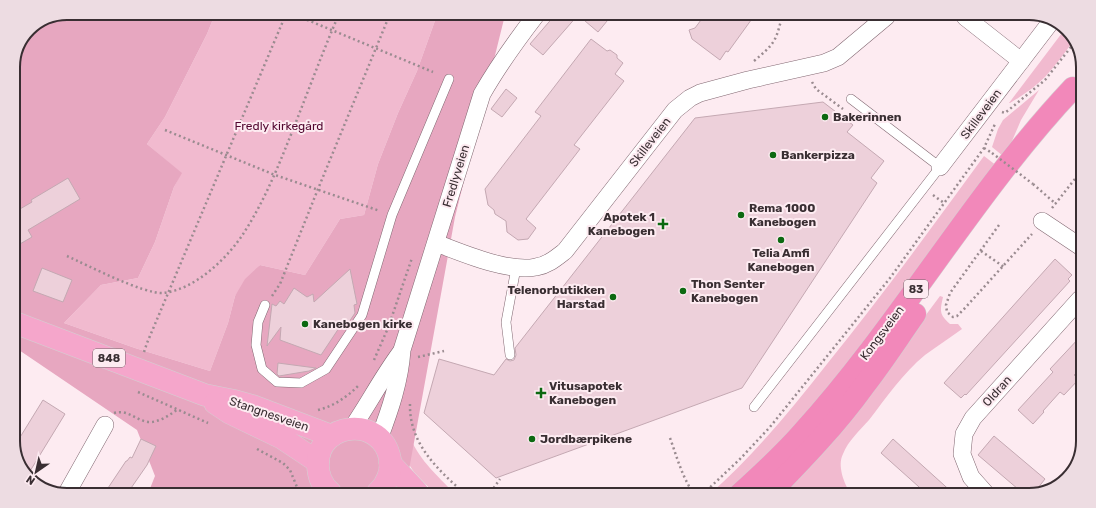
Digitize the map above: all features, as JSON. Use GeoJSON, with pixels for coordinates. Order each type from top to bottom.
{"type":"FeatureCollection","features":[{"type":"Feature","properties":{"kind":"highway","name":"Kongsveien"},"geometry":{"type":"LineString","coordinates":[[746,488],[790,447],[826,405],[870,349],[1043,119],[1076,83]]}},
{"type":"Feature","properties":{"kind":"highway","name":"Kongsveien"},"geometry":{"type":"LineString","coordinates":[[775,488],[817,444],[864,387],[907,324],[1002,195],[1050,126],[1076,84]]}},
{"type":"Feature","properties":{"kind":"main road","name":"Stangnesveien"},"geometry":{"type":"LineString","coordinates":[[20,325],[137,380],[253,406],[332,436]]}},
{"type":"Feature","properties":{"kind":"main road","name":"Stangnesveien"},"geometry":{"type":"LineString","coordinates":[[205,395],[230,413],[282,438],[318,462]]}},
{"type":"Feature","properties":{"kind":"main road"},"geometry":{"type":"LineString","coordinates":[[326,488],[319,476],[318,462],[322,447],[338,432],[352,428],[367,431],[379,439],[389,454],[390,473],[381,488]]}},
{"type":"Feature","properties":{"kind":"main road"},"geometry":{"type":"LineString","coordinates":[[390,464],[413,488]]}},
{"type":"Feature","properties":{"kind":"street","name":"Fredlyveien"},"geometry":{"type":"LineString","coordinates":[[379,439],[401,367],[402,350],[482,94],[495,70],[532,20]]}},
{"type":"Feature","properties":{"kind":"street","name":"Skilleveien"},"geometry":{"type":"LineString","coordinates":[[436,243],[471,256],[516,268],[526,269],[538,267],[551,262],[565,251],[675,110],[690,98],[700,93],[748,80],[824,63],[838,57],[882,20]]}},
{"type":"Feature","properties":{"kind":"street"},"geometry":{"type":"LineString","coordinates":[[969,20],[1021,61]]}},
{"type":"Feature","properties":{"kind":"street","name":"Skilleveien"},"geometry":{"type":"LineString","coordinates":[[940,167],[1049,25]]}},
{"type":"Feature","properties":{"kind":"street"},"geometry":{"type":"LineString","coordinates":[[1042,221],[1076,244]]}},
{"type":"Feature","properties":{"kind":"street","name":"Oldran"},"geometry":{"type":"LineString","coordinates":[[981,488],[971,477],[962,454],[964,434],[973,418],[1076,303]]}},
{"type":"Feature","properties":{"kind":"street","name":"Fredlyveien"},"geometry":{"type":"LineString","coordinates":[[352,428],[402,350]]}},
{"type":"Feature","properties":{"kind":"street"},"geometry":{"type":"LineString","coordinates":[[70,488],[105,425]]}},
{"type":"Feature","properties":{"kind":"lane"},"geometry":{"type":"LineString","coordinates":[[265,305],[258,322],[256,345],[262,369],[277,382],[301,383],[326,369],[362,315],[392,215],[448,79]]}},
{"type":"Feature","properties":{"kind":"lane"},"geometry":{"type":"LineString","coordinates":[[754,407],[940,167],[851,99]]}},
{"type":"Feature","properties":{"kind":"lane"},"geometry":{"type":"LineString","coordinates":[[510,355],[506,322],[516,268]]}},
{"type":"Feature","properties":{"kind":"path"},"geometry":{"type":"LineString","coordinates":[[215,426],[178,409],[137,380],[147,343],[283,20]]}},
{"type":"Feature","properties":{"kind":"path"},"geometry":{"type":"LineString","coordinates":[[308,20],[433,72]]}},
{"type":"Feature","properties":{"kind":"path"},"geometry":{"type":"LineString","coordinates":[[67,256],[124,282],[148,291],[162,293],[176,290],[191,283],[210,270],[225,256],[245,232],[275,175],[336,20]]}},
{"type":"Feature","properties":{"kind":"path"},"geometry":{"type":"LineString","coordinates":[[265,305],[280,284],[388,20]]}},
{"type":"Feature","properties":{"kind":"path"},"geometry":{"type":"LineString","coordinates":[[753,62],[768,49],[777,36],[781,20]]}},
{"type":"Feature","properties":{"kind":"path"},"geometry":{"type":"LineString","coordinates":[[1000,111],[1005,113],[1045,80],[1071,47]]}},
{"type":"Feature","properties":{"kind":"path"},"geometry":{"type":"LineString","coordinates":[[810,80],[816,89],[842,110],[851,99]]}},
{"type":"Feature","properties":{"kind":"path"},"geometry":{"type":"LineString","coordinates":[[709,488],[740,459],[770,426],[890,278],[984,148],[996,123]]}},
{"type":"Feature","properties":{"kind":"path"},"geometry":{"type":"LineString","coordinates":[[165,130],[275,175],[392,215]]}},
{"type":"Feature","properties":{"kind":"path"},"geometry":{"type":"LineString","coordinates":[[984,148],[1033,184],[1056,204]]}},
{"type":"Feature","properties":{"kind":"path"},"geometry":{"type":"LineString","coordinates":[[1000,225],[950,293],[946,305],[947,313],[957,316],[1004,267],[1076,178]]}},
{"type":"Feature","properties":{"kind":"path"},"geometry":{"type":"LineString","coordinates":[[981,251],[1004,267]]}},
{"type":"Feature","properties":{"kind":"path"},"geometry":{"type":"LineString","coordinates":[[371,365],[388,328],[412,257]]}},
{"type":"Feature","properties":{"kind":"path"},"geometry":{"type":"LineString","coordinates":[[416,364],[420,350]]}},
{"type":"Feature","properties":{"kind":"path"},"geometry":{"type":"LineString","coordinates":[[418,357],[444,351]]}},
{"type":"Feature","properties":{"kind":"path"},"geometry":{"type":"LineString","coordinates":[[317,410],[330,407],[338,403],[354,390],[363,380]]}},
{"type":"Feature","properties":{"kind":"path"},"geometry":{"type":"LineString","coordinates":[[410,398],[412,424],[416,437],[424,452],[433,464],[459,488]]}},
{"type":"Feature","properties":{"kind":"path"},"geometry":{"type":"LineString","coordinates":[[105,425],[110,416],[115,412],[122,411],[149,422],[167,417],[178,409]]}},
{"type":"Feature","properties":{"kind":"path"},"geometry":{"type":"LineString","coordinates":[[670,438],[690,488]]}},
{"type":"Feature","properties":{"kind":"path"},"geometry":{"type":"LineString","coordinates":[[254,447],[283,463],[290,470],[297,488]]}},
{"type":"Feature","properties":{"kind":"path"},"geometry":{"type":"LineString","coordinates":[[494,488],[500,479]]}},
{"type":"Feature","properties":{"kind":"green space","name":"Fredly kirkegård"},"geometry":{"type":"Polygon","coordinates":[[[213,20],[435,20],[417,71],[398,113],[378,164],[364,215],[340,219],[305,275],[260,265],[235,296],[228,323],[210,371],[135,348],[64,323],[101,285],[138,278],[155,242],[174,187],[181,173],[147,144],[165,117],[213,20]]]}},
{"type":"Feature","properties":{"kind":"green space"},"geometry":{"type":"Polygon","coordinates":[[[1062,34],[1071,45],[1064,54],[1041,81],[1033,88],[1009,103],[1062,34]]]}},
{"type":"Feature","properties":{"kind":"green space"},"geometry":{"type":"Polygon","coordinates":[[[1039,90],[1021,120],[1009,148],[1003,156],[992,147],[998,129],[1003,120],[1039,90]]]}},
{"type":"Feature","properties":{"kind":"green space"},"geometry":{"type":"Polygon","coordinates":[[[984,156],[997,166],[799,427],[733,488],[716,488],[742,464],[772,432],[887,287],[984,156]]]}},
{"type":"Feature","properties":{"kind":"green space"},"geometry":{"type":"Polygon","coordinates":[[[940,296],[943,297],[941,309],[942,315],[950,324],[958,324],[962,329],[917,362],[854,436],[841,458],[842,474],[848,488],[789,488],[826,449],[940,296]]]}},
{"type":"Feature","properties":{"kind":"green space"},"geometry":{"type":"Polygon","coordinates":[[[410,438],[424,461],[449,488],[429,488],[414,472],[404,457],[410,438]]]}},
{"type":"Feature","properties":{"kind":"shaded area"},"geometry":{"type":"Polygon","coordinates":[[[67,20],[213,20],[165,117],[147,144],[182,173],[174,187],[155,242],[138,278],[101,285],[64,323],[135,348],[210,371],[228,323],[235,296],[245,279],[260,265],[305,275],[340,219],[364,215],[378,164],[398,113],[417,71],[435,20],[504,20],[455,217],[406,488],[150,488],[155,476],[137,430],[20,351],[20,64],[25,46],[34,34],[49,24],[67,20]]]}},
{"type":"Feature","properties":{"kind":"building"},"geometry":{"type":"Polygon","coordinates":[[[551,20],[574,20],[543,55],[530,44],[551,20]]]}},
{"type":"Feature","properties":{"kind":"building"},"geometry":{"type":"Polygon","coordinates":[[[584,20],[608,20],[598,32],[584,20]]]}},
{"type":"Feature","properties":{"kind":"building"},"geometry":{"type":"Polygon","coordinates":[[[701,20],[751,20],[728,52],[726,51],[720,60],[692,39],[689,30],[695,28],[701,20]]]}},
{"type":"Feature","properties":{"kind":"building"},"geometry":{"type":"Polygon","coordinates":[[[591,39],[607,51],[610,50],[617,55],[617,58],[623,63],[615,74],[624,81],[574,145],[580,149],[526,219],[536,228],[528,239],[518,240],[507,232],[506,221],[495,214],[494,210],[488,205],[485,189],[541,116],[535,112],[591,39]]]}},
{"type":"Feature","properties":{"kind":"building"},"geometry":{"type":"Polygon","coordinates":[[[506,89],[517,98],[502,117],[491,109],[506,89]]]}},
{"type":"Feature","properties":{"kind":"building","name":"Thon Senter Kanebogen"},"geometry":{"type":"Polygon","coordinates":[[[823,102],[853,125],[847,132],[884,161],[871,178],[877,183],[742,388],[496,478],[424,413],[439,359],[494,375],[506,359],[510,361],[514,360],[516,355],[515,348],[695,118],[823,102]]]}},
{"type":"Feature","properties":{"kind":"building"},"geometry":{"type":"Polygon","coordinates":[[[68,178],[80,199],[28,230],[32,237],[20,244],[20,209],[32,202],[31,200],[68,178]]]}},
{"type":"Feature","properties":{"kind":"building"},"geometry":{"type":"Polygon","coordinates":[[[1055,259],[1072,275],[1068,279],[1070,281],[966,395],[965,394],[961,398],[944,383],[1055,259]]]}},
{"type":"Feature","properties":{"kind":"building"},"geometry":{"type":"Polygon","coordinates":[[[42,268],[72,280],[63,302],[33,291],[42,268]]]}},
{"type":"Feature","properties":{"kind":"building","name":"Kanebogen kirke"},"geometry":{"type":"Polygon","coordinates":[[[350,269],[357,304],[354,305],[355,313],[349,322],[345,319],[321,355],[280,340],[281,327],[267,346],[272,304],[276,306],[280,301],[284,304],[294,288],[307,297],[313,294],[314,302],[350,269]]]}},
{"type":"Feature","properties":{"kind":"building"},"geometry":{"type":"Polygon","coordinates":[[[1076,341],[1076,373],[1074,375],[1076,377],[1076,382],[1064,395],[1060,392],[1033,424],[1018,410],[1053,372],[1050,369],[1076,341]]]}},
{"type":"Feature","properties":{"kind":"building"},"geometry":{"type":"Polygon","coordinates":[[[278,363],[316,368],[309,371],[279,376],[277,374],[278,363]]]}},
{"type":"Feature","properties":{"kind":"building"},"geometry":{"type":"Polygon","coordinates":[[[43,400],[65,414],[30,470],[22,456],[20,437],[43,400]]]}},
{"type":"Feature","properties":{"kind":"building"},"geometry":{"type":"Polygon","coordinates":[[[994,436],[1045,479],[1038,487],[1017,488],[978,455],[994,436]]]}},
{"type":"Feature","properties":{"kind":"building"},"geometry":{"type":"Polygon","coordinates":[[[141,439],[156,446],[147,465],[131,488],[108,488],[126,461],[130,457],[132,458],[141,439]]]}},
{"type":"Feature","properties":{"kind":"building"},"geometry":{"type":"Polygon","coordinates":[[[893,439],[947,488],[920,488],[881,453],[893,439]]]}},
{"type":"Feature","properties":{"kind":"place","name":"Bakerinnen"},"geometry":{"type":"Point","coordinates":[825,117]}},
{"type":"Feature","properties":{"kind":"place","name":"Bankerpizza"},"geometry":{"type":"Point","coordinates":[773,155]}},
{"type":"Feature","properties":{"kind":"place","name":"Rema 1000 Kanebogen"},"geometry":{"type":"Point","coordinates":[741,215]}},
{"type":"Feature","properties":{"kind":"place","name":"Apotek 1 Kanebogen"},"geometry":{"type":"Point","coordinates":[663,224]}},
{"type":"Feature","properties":{"kind":"place","name":"Telia Amfi Kanebogen"},"geometry":{"type":"Point","coordinates":[781,240]}},
{"type":"Feature","properties":{"kind":"place","name":"Thon Senter Kanebogen"},"geometry":{"type":"Point","coordinates":[683,291]}},
{"type":"Feature","properties":{"kind":"place","name":"Telenorbutikken Harstad"},"geometry":{"type":"Point","coordinates":[613,297]}},
{"type":"Feature","properties":{"kind":"place","name":"Kanebogen kirke"},"geometry":{"type":"Point","coordinates":[305,324]}},
{"type":"Feature","properties":{"kind":"place","name":"Vitusapotek Kanebogen"},"geometry":{"type":"Point","coordinates":[541,393]}},
{"type":"Feature","properties":{"kind":"place","name":"Jordbærpikene"},"geometry":{"type":"Point","coordinates":[532,439]}}]}
